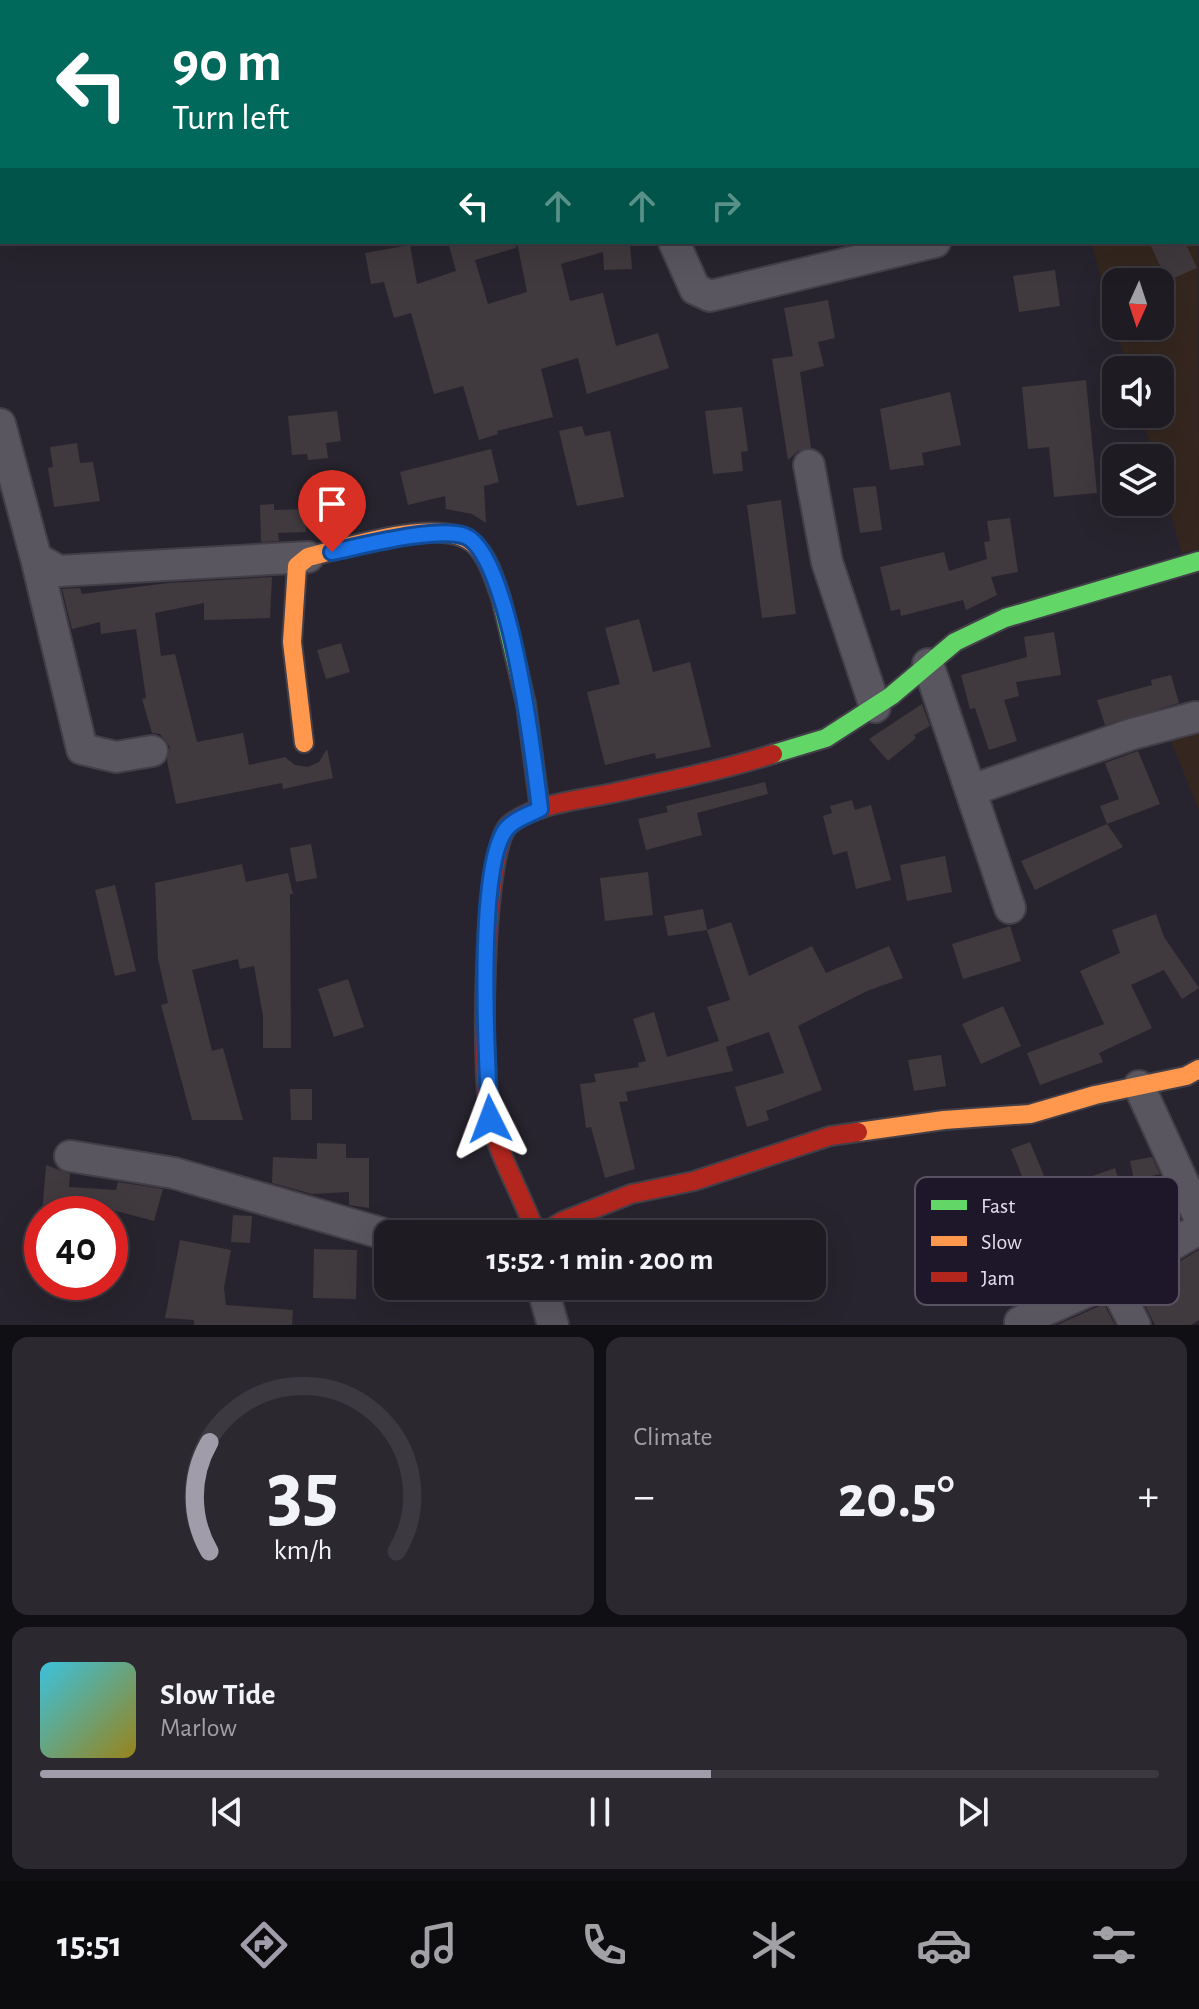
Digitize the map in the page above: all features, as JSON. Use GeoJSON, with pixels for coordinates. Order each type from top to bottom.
{"type":"FeatureCollection","features":[{"type":"Feature","properties":{"kind":"street"},"geometry":{"type":"LineString","coordinates":[[675,244],[695,289],[710,296],[927,244]]}},
{"type":"Feature","properties":{"kind":"street"},"geometry":{"type":"LineString","coordinates":[[0,424],[82,749],[116,757],[152,751]]}},
{"type":"Feature","properties":{"kind":"street"},"geometry":{"type":"LineString","coordinates":[[809,465],[827,562],[875,707]]}},
{"type":"Feature","properties":{"kind":"street"},"geometry":{"type":"LineString","coordinates":[[36,558],[59,571],[308,557],[400,538],[461,534],[474,540],[491,566],[510,630],[531,728],[540,809]]}},
{"type":"Feature","properties":{"kind":"street"},"geometry":{"type":"LineString","coordinates":[[304,743],[292,629],[294,576],[297,566],[308,557]]}},
{"type":"Feature","properties":{"kind":"street"},"geometry":{"type":"LineString","coordinates":[[531,1220],[490,1119],[485,1024],[491,877],[497,846],[508,826],[540,809],[732,767],[826,738],[875,707],[955,642],[1005,618],[1199,561]]}},
{"type":"Feature","properties":{"kind":"street"},"geometry":{"type":"LineString","coordinates":[[928,664],[1010,908]]}},
{"type":"Feature","properties":{"kind":"street"},"geometry":{"type":"LineString","coordinates":[[972,790],[1132,734],[1196,717]]}},
{"type":"Feature","properties":{"kind":"street"},"geometry":{"type":"LineString","coordinates":[[566,1220],[631,1194],[694,1181],[830,1136],[944,1120],[1030,1114],[1186,1076],[1199,1069]]}},
{"type":"Feature","properties":{"kind":"street"},"geometry":{"type":"LineString","coordinates":[[1139,1086],[1199,1217]]}},
{"type":"Feature","properties":{"kind":"street"},"geometry":{"type":"LineString","coordinates":[[70,1156],[174,1173],[374,1231]]}},
{"type":"Feature","properties":{"kind":"street"},"geometry":{"type":"LineString","coordinates":[[1179,1241],[1199,1229]]}},
{"type":"Feature","properties":{"kind":"street"},"geometry":{"type":"LineString","coordinates":[[546,1300],[553,1325]]}},
{"type":"Feature","properties":{"kind":"street"},"geometry":{"type":"LineString","coordinates":[[1022,1325],[1020,1322],[1057,1305]]}},
{"type":"Feature","properties":{"kind":"street"},"geometry":{"type":"LineString","coordinates":[[1125,1305],[1135,1325]]}},
{"type":"Feature","properties":{"kind":"shaded area"},"geometry":{"type":"Polygon","coordinates":[[[1092,244],[1198,244],[1199,549],[1182,553],[1171,516],[1174,516],[1174,444],[1150,444],[1145,428],[1174,428],[1174,356],[1124,356],[1119,340],[1174,340],[1174,268],[1102,268],[1102,280],[1092,244]]]}},
{"type":"Feature","properties":{"kind":"shaded area"},"geometry":{"type":"Polygon","coordinates":[[[1199,724],[1199,810],[1168,733],[1199,724]]]}},
{"type":"Feature","properties":{"kind":"building"},"geometry":{"type":"Polygon","coordinates":[[[449,244],[515,244],[516,248],[475,260],[488,304],[527,292],[517,244],[630,244],[632,269],[604,270],[603,252],[561,264],[570,301],[603,293],[616,346],[658,333],[669,368],[587,394],[578,358],[541,369],[553,417],[497,431],[498,434],[479,440],[463,386],[434,394],[411,313],[394,318],[384,282],[371,284],[365,253],[410,245],[417,284],[456,271],[449,244]]]}},
{"type":"Feature","properties":{"kind":"building"},"geometry":{"type":"Polygon","coordinates":[[[1150,244],[1186,244],[1197,268],[1174,278],[1174,268],[1161,268],[1150,244]]]}},
{"type":"Feature","properties":{"kind":"building"},"geometry":{"type":"Polygon","coordinates":[[[1055,270],[1060,306],[1019,312],[1013,276],[1055,270]]]}},
{"type":"Feature","properties":{"kind":"building"},"geometry":{"type":"Polygon","coordinates":[[[828,300],[835,338],[818,342],[824,366],[800,372],[811,448],[798,451],[788,460],[772,359],[793,356],[784,308],[828,300]]]}},
{"type":"Feature","properties":{"kind":"building"},"geometry":{"type":"Polygon","coordinates":[[[1086,380],[1097,493],[1054,497],[1049,447],[1028,449],[1022,387],[1086,380]]]}},
{"type":"Feature","properties":{"kind":"building"},"geometry":{"type":"Polygon","coordinates":[[[950,392],[961,445],[922,453],[924,465],[890,470],[880,409],[950,392]]]}},
{"type":"Feature","properties":{"kind":"building"},"geometry":{"type":"Polygon","coordinates":[[[742,407],[748,451],[741,452],[743,471],[713,474],[705,411],[742,407]]]}},
{"type":"Feature","properties":{"kind":"building"},"geometry":{"type":"Polygon","coordinates":[[[337,411],[341,441],[326,443],[328,458],[308,460],[307,454],[292,455],[288,416],[337,411]]]}},
{"type":"Feature","properties":{"kind":"building"},"geometry":{"type":"Polygon","coordinates":[[[582,426],[585,436],[610,431],[624,497],[577,506],[559,431],[582,426]]]}},
{"type":"Feature","properties":{"kind":"building"},"geometry":{"type":"Polygon","coordinates":[[[77,443],[80,463],[93,462],[100,501],[54,507],[48,468],[53,467],[50,447],[77,443]]]}},
{"type":"Feature","properties":{"kind":"building"},"geometry":{"type":"Polygon","coordinates":[[[491,449],[499,482],[484,486],[486,523],[472,514],[446,509],[445,496],[408,505],[400,472],[491,449]]]}},
{"type":"Feature","properties":{"kind":"building"},"geometry":{"type":"Polygon","coordinates":[[[876,486],[882,530],[860,533],[853,488],[876,486]]]}},
{"type":"Feature","properties":{"kind":"building"},"geometry":{"type":"Polygon","coordinates":[[[781,500],[796,614],[762,618],[747,505],[781,500]]]}},
{"type":"Feature","properties":{"kind":"building"},"geometry":{"type":"Polygon","coordinates":[[[274,504],[274,510],[305,509],[306,532],[278,533],[279,541],[261,542],[260,505],[274,504]]]}},
{"type":"Feature","properties":{"kind":"building"},"geometry":{"type":"Polygon","coordinates":[[[1010,518],[1018,572],[991,577],[997,595],[966,610],[963,600],[901,616],[900,609],[891,611],[880,567],[944,552],[949,571],[987,559],[984,542],[990,541],[987,521],[1010,518]]]}},
{"type":"Feature","properties":{"kind":"building"},"geometry":{"type":"Polygon","coordinates":[[[272,577],[270,618],[204,620],[204,603],[155,613],[161,656],[175,654],[197,742],[243,733],[249,765],[285,757],[295,765],[308,767],[319,762],[327,749],[333,778],[283,789],[282,783],[176,804],[167,761],[170,747],[160,734],[152,733],[142,699],[146,698],[136,629],[101,634],[100,622],[72,629],[62,589],[80,588],[82,594],[168,583],[272,577]]]}},
{"type":"Feature","properties":{"kind":"building"},"geometry":{"type":"Polygon","coordinates":[[[639,619],[653,672],[690,662],[711,747],[656,759],[655,753],[605,765],[587,692],[620,684],[605,628],[639,619]]]}},
{"type":"Feature","properties":{"kind":"building"},"geometry":{"type":"Polygon","coordinates":[[[1054,632],[1061,675],[1016,682],[1019,696],[1004,700],[1017,741],[989,750],[975,708],[970,709],[961,675],[1027,657],[1024,637],[1054,632]]]}},
{"type":"Feature","properties":{"kind":"building"},"geometry":{"type":"Polygon","coordinates":[[[341,643],[350,672],[326,679],[317,650],[341,643]]]}},
{"type":"Feature","properties":{"kind":"building"},"geometry":{"type":"Polygon","coordinates":[[[1171,675],[1179,703],[1105,725],[1097,700],[1152,685],[1151,680],[1171,675]]]}},
{"type":"Feature","properties":{"kind":"building"},"geometry":{"type":"Polygon","coordinates":[[[922,704],[930,726],[914,735],[916,738],[888,761],[869,739],[922,704]]]}},
{"type":"Feature","properties":{"kind":"building"},"geometry":{"type":"Polygon","coordinates":[[[1138,751],[1160,804],[1107,824],[1100,806],[1119,799],[1105,763],[1138,751]]]}},
{"type":"Feature","properties":{"kind":"building"},"geometry":{"type":"Polygon","coordinates":[[[765,782],[768,794],[697,813],[702,835],[646,850],[638,819],[668,812],[666,806],[765,782]]]}},
{"type":"Feature","properties":{"kind":"building"},"geometry":{"type":"Polygon","coordinates":[[[852,800],[855,810],[871,805],[891,880],[856,889],[847,851],[833,855],[823,816],[832,813],[830,806],[852,800]]]}},
{"type":"Feature","properties":{"kind":"building"},"geometry":{"type":"Polygon","coordinates":[[[1107,824],[1123,847],[1035,890],[1021,861],[1107,824]]]}},
{"type":"Feature","properties":{"kind":"building"},"geometry":{"type":"Polygon","coordinates":[[[311,844],[317,878],[296,882],[290,848],[311,844]]]}},
{"type":"Feature","properties":{"kind":"building"},"geometry":{"type":"Polygon","coordinates":[[[945,856],[952,892],[907,901],[900,865],[945,856]]]}},
{"type":"Feature","properties":{"kind":"building"},"geometry":{"type":"Polygon","coordinates":[[[242,864],[246,882],[288,873],[293,894],[290,894],[291,1048],[263,1048],[263,1016],[254,966],[240,969],[238,959],[192,970],[212,1051],[223,1048],[243,1120],[192,1120],[161,1005],[168,1003],[158,959],[155,883],[242,864]]]}},
{"type":"Feature","properties":{"kind":"building"},"geometry":{"type":"Polygon","coordinates":[[[648,872],[653,915],[605,921],[600,878],[648,872]]]}},
{"type":"Feature","properties":{"kind":"building"},"geometry":{"type":"Polygon","coordinates":[[[115,885],[136,971],[115,976],[95,890],[115,885]]]}},
{"type":"Feature","properties":{"kind":"building"},"geometry":{"type":"Polygon","coordinates":[[[703,909],[707,930],[668,936],[664,916],[703,909]]]}},
{"type":"Feature","properties":{"kind":"building"},"geometry":{"type":"Polygon","coordinates":[[[1156,914],[1164,937],[1199,988],[1182,999],[1164,970],[1131,985],[1152,1028],[1099,1053],[1103,1062],[1040,1085],[1027,1053],[1104,1024],[1080,971],[1120,953],[1112,930],[1156,914]]]}},
{"type":"Feature","properties":{"kind":"building"},"geometry":{"type":"Polygon","coordinates":[[[731,922],[749,976],[812,946],[826,973],[889,946],[903,978],[867,991],[798,1026],[822,1090],[766,1111],[769,1120],[747,1127],[735,1087],[784,1073],[769,1032],[726,1047],[733,1071],[626,1092],[628,1101],[619,1102],[635,1169],[605,1178],[591,1127],[586,1128],[580,1084],[596,1082],[594,1074],[639,1067],[638,1063],[646,1061],[633,1019],[654,1012],[667,1057],[719,1041],[707,1007],[730,1000],[707,930],[731,922]]]}},
{"type":"Feature","properties":{"kind":"building"},"geometry":{"type":"Polygon","coordinates":[[[1010,926],[1021,961],[963,979],[952,944],[1010,926]]]}},
{"type":"Feature","properties":{"kind":"building"},"geometry":{"type":"Polygon","coordinates":[[[348,979],[364,1027],[334,1037],[318,989],[348,979]]]}},
{"type":"Feature","properties":{"kind":"building"},"geometry":{"type":"Polygon","coordinates":[[[1003,1006],[1021,1046],[981,1064],[962,1024],[1003,1006]]]}},
{"type":"Feature","properties":{"kind":"building"},"geometry":{"type":"Polygon","coordinates":[[[941,1055],[946,1086],[914,1091],[908,1060],[941,1055]]]}},
{"type":"Feature","properties":{"kind":"building"},"geometry":{"type":"Polygon","coordinates":[[[290,1089],[312,1089],[312,1120],[291,1120],[290,1089]]]}},
{"type":"Feature","properties":{"kind":"building"},"geometry":{"type":"Polygon","coordinates":[[[1030,1142],[1045,1177],[1022,1177],[1011,1149],[1030,1142]]]}},
{"type":"Feature","properties":{"kind":"building"},"geometry":{"type":"Polygon","coordinates":[[[317,1143],[346,1144],[346,1158],[369,1158],[369,1208],[349,1205],[349,1192],[312,1194],[272,1183],[273,1157],[317,1159],[317,1143]]]}},
{"type":"Feature","properties":{"kind":"building"},"geometry":{"type":"Polygon","coordinates":[[[1152,1157],[1160,1174],[1133,1177],[1130,1161],[1152,1157]]]}},
{"type":"Feature","properties":{"kind":"building"},"geometry":{"type":"Polygon","coordinates":[[[46,1165],[70,1174],[69,1187],[116,1190],[118,1182],[163,1189],[154,1221],[128,1214],[128,1196],[43,1196],[46,1165]]]}},
{"type":"Feature","properties":{"kind":"building"},"geometry":{"type":"Polygon","coordinates":[[[1115,1168],[1118,1177],[1090,1177],[1115,1168]]]}},
{"type":"Feature","properties":{"kind":"building"},"geometry":{"type":"Polygon","coordinates":[[[233,1215],[252,1216],[250,1243],[231,1242],[233,1215]]]}},
{"type":"Feature","properties":{"kind":"building"},"geometry":{"type":"Polygon","coordinates":[[[180,1240],[231,1250],[224,1288],[226,1305],[293,1310],[292,1325],[194,1325],[194,1320],[165,1318],[180,1240]]]}},
{"type":"Feature","properties":{"kind":"building"},"geometry":{"type":"Polygon","coordinates":[[[314,1249],[357,1250],[356,1299],[313,1298],[314,1249]]]}},
{"type":"Feature","properties":{"kind":"building"},"geometry":{"type":"Polygon","coordinates":[[[1199,1250],[1199,1320],[1191,1325],[1155,1325],[1145,1305],[1179,1305],[1179,1262],[1199,1250]]]}},
{"type":"Feature","properties":{"kind":"building"},"geometry":{"type":"Polygon","coordinates":[[[1105,1305],[1115,1325],[1057,1325],[1105,1305]]]}},
{"type":"Feature","properties":{"kind":"traffic: fast"},"geometry":{"type":"LineString","coordinates":[[773,754],[826,738],[891,696],[955,642],[1005,618],[1199,561]]}},
{"type":"Feature","properties":{"kind":"traffic: fast"},"geometry":{"type":"LineString","coordinates":[[501,598],[526,704],[540,809]]}},
{"type":"Feature","properties":{"kind":"traffic: slow"},"geometry":{"type":"LineString","coordinates":[[304,743],[292,642],[297,566],[308,557],[396,536],[444,533],[463,537],[481,552],[501,598]]}},
{"type":"Feature","properties":{"kind":"traffic: slow"},"geometry":{"type":"LineString","coordinates":[[858,1132],[944,1120],[1030,1114],[1095,1095],[1186,1076],[1199,1069]]}},
{"type":"Feature","properties":{"kind":"traffic: jam"},"geometry":{"type":"LineString","coordinates":[[531,1220],[490,1119],[485,1060],[486,966],[493,875],[500,843],[509,825],[532,812],[559,803],[733,766],[773,754]]}},
{"type":"Feature","properties":{"kind":"traffic: jam"},"geometry":{"type":"LineString","coordinates":[[566,1220],[631,1194],[694,1181],[830,1136],[858,1132]]}},
{"type":"Feature","properties":{"kind":"route"},"geometry":{"type":"LineString","coordinates":[[332,552],[400,538],[461,534],[474,540],[485,552],[510,630],[531,728],[540,809],[508,826],[497,846],[491,877],[485,1024],[490,1119]]}}]}
